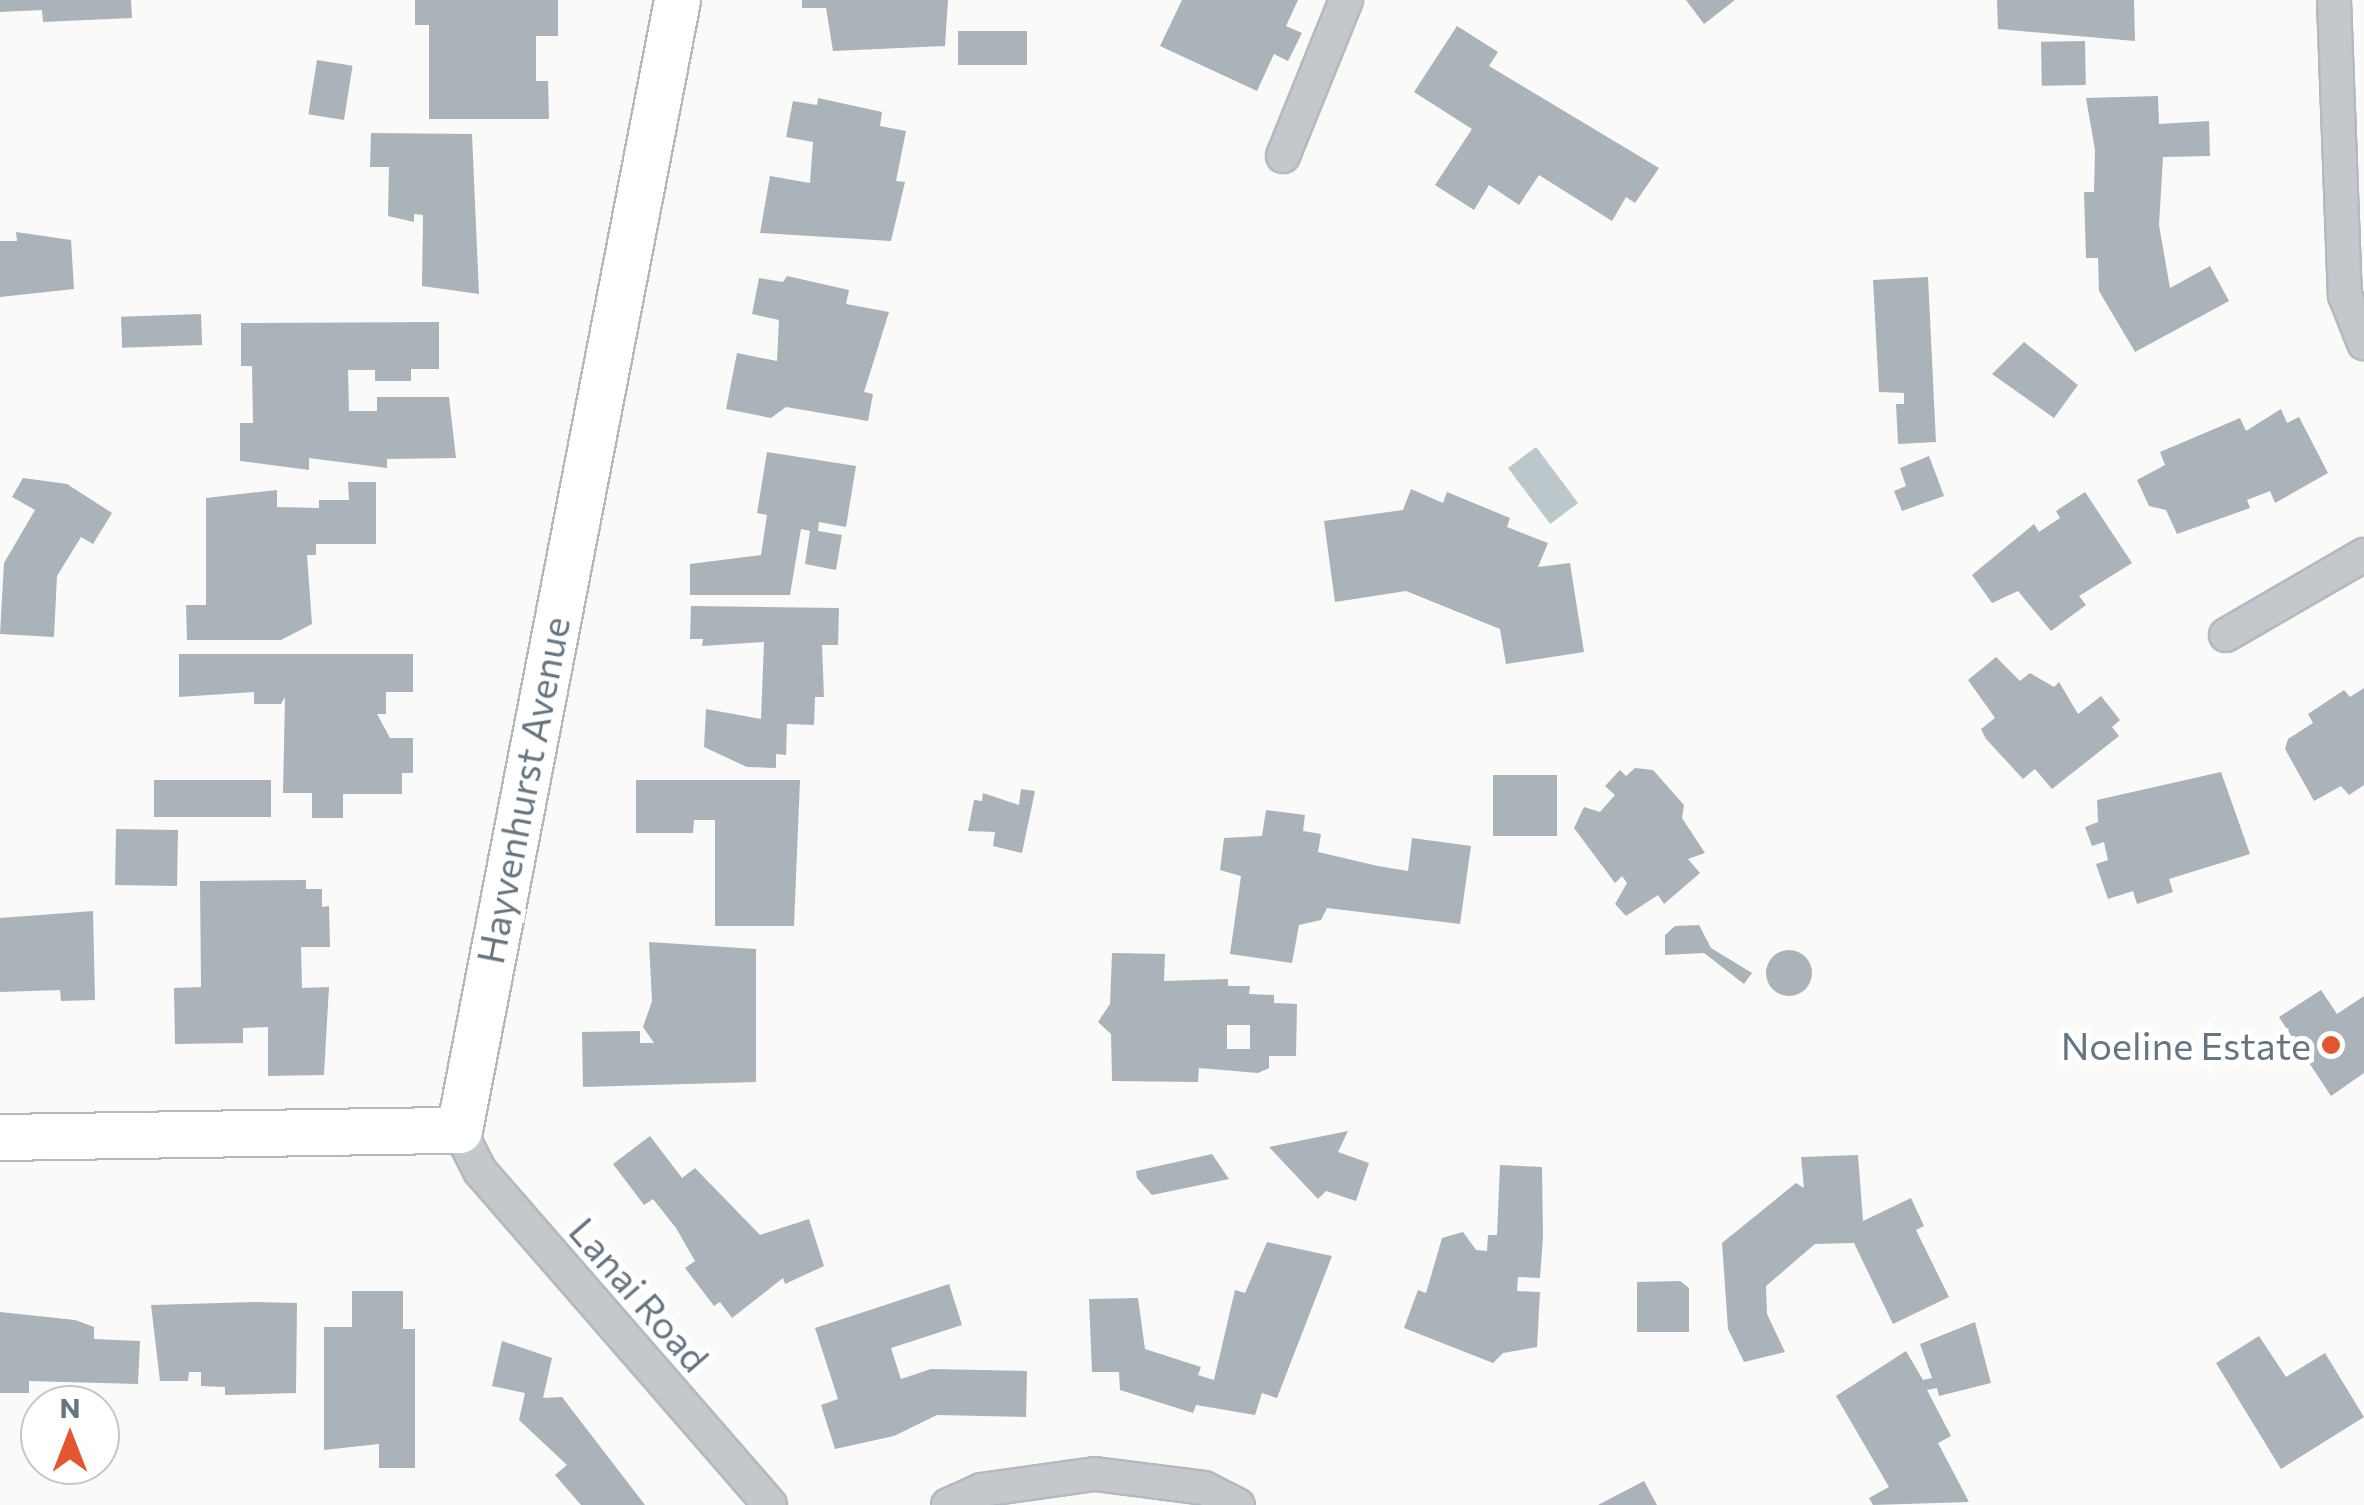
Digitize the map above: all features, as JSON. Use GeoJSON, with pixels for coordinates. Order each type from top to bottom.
{"type":"FeatureCollection","features":[{"type":"Feature","properties":{"kind":"main road","name":"Hayvenhurst Avenue"},"geometry":{"type":"LineString","coordinates":[[459,1130],[676,0]]}},
{"type":"Feature","properties":{"kind":"main road"},"geometry":{"type":"LineString","coordinates":[[0,1137],[459,1130]]}},
{"type":"Feature","properties":{"kind":"street"},"geometry":{"type":"LineString","coordinates":[[1282,156],[1346,0]]}},
{"type":"Feature","properties":{"kind":"street"},"geometry":{"type":"LineString","coordinates":[[2334,0],[2345,295],[2364,343]]}},
{"type":"Feature","properties":{"kind":"street"},"geometry":{"type":"LineString","coordinates":[[2226,635],[2364,555]]}},
{"type":"Feature","properties":{"kind":"street","name":"Lanai Road"},"geometry":{"type":"LineString","coordinates":[[459,1130],[480,1171],[770,1505]]}},
{"type":"Feature","properties":{"kind":"street"},"geometry":{"type":"LineString","coordinates":[[948,1505],[981,1490],[1095,1474],[1204,1488],[1238,1505]]}},
{"type":"Feature","properties":{"kind":"shaded area"},"geometry":{"type":"Polygon","coordinates":[[[1536,447],[1578,503],[1550,524],[1508,468],[1536,447]]]}},
{"type":"Feature","properties":{"kind":"building"},"geometry":{"type":"Polygon","coordinates":[[[0,0],[131,0],[132,18],[43,22],[42,10],[0,12],[0,0]]]}},
{"type":"Feature","properties":{"kind":"building"},"geometry":{"type":"Polygon","coordinates":[[[415,0],[558,0],[558,36],[536,36],[536,81],[548,81],[549,119],[429,119],[429,25],[415,25],[415,0]]]}},
{"type":"Feature","properties":{"kind":"building"},"geometry":{"type":"Polygon","coordinates":[[[802,0],[948,0],[945,46],[833,51],[826,8],[802,8],[802,0]]]}},
{"type":"Feature","properties":{"kind":"building"},"geometry":{"type":"Polygon","coordinates":[[[1182,0],[1298,0],[1286,26],[1302,33],[1288,61],[1274,54],[1257,91],[1160,46],[1182,0]]]}},
{"type":"Feature","properties":{"kind":"building"},"geometry":{"type":"Polygon","coordinates":[[[1686,0],[1735,0],[1704,24],[1686,0]]]}},
{"type":"Feature","properties":{"kind":"building"},"geometry":{"type":"Polygon","coordinates":[[[1997,0],[2134,0],[2135,41],[1998,29],[1997,0]]]}},
{"type":"Feature","properties":{"kind":"building"},"geometry":{"type":"Polygon","coordinates":[[[1457,26],[1498,52],[1489,66],[1659,168],[1635,203],[1626,197],[1612,221],[1539,175],[1519,205],[1489,185],[1474,210],[1435,185],[1472,129],[1414,92],[1457,26]]]}},
{"type":"Feature","properties":{"kind":"building"},"geometry":{"type":"Polygon","coordinates":[[[958,31],[1027,31],[1027,65],[958,65],[958,31]]]}},
{"type":"Feature","properties":{"kind":"building"},"geometry":{"type":"Polygon","coordinates":[[[2085,41],[2086,85],[2042,86],[2041,42],[2085,41]]]}},
{"type":"Feature","properties":{"kind":"building"},"geometry":{"type":"Polygon","coordinates":[[[317,60],[353,66],[344,120],[308,114],[317,60]]]}},
{"type":"Feature","properties":{"kind":"building"},"geometry":{"type":"Polygon","coordinates":[[[2158,96],[2159,124],[2209,121],[2210,156],[2163,157],[2159,225],[2170,288],[2210,266],[2229,301],[2135,352],[2099,291],[2098,258],[2086,258],[2084,192],[2094,192],[2095,150],[2086,98],[2158,96]]]}},
{"type":"Feature","properties":{"kind":"building"},"geometry":{"type":"Polygon","coordinates":[[[818,98],[882,112],[880,126],[906,131],[896,181],[905,182],[891,241],[760,233],[770,176],[810,183],[813,142],[786,137],[793,101],[817,105],[818,98]]]}},
{"type":"Feature","properties":{"kind":"building"},"geometry":{"type":"Polygon","coordinates":[[[371,133],[472,134],[479,294],[422,286],[423,215],[414,214],[414,222],[388,216],[389,167],[370,167],[371,133]]]}},
{"type":"Feature","properties":{"kind":"building"},"geometry":{"type":"Polygon","coordinates":[[[16,232],[71,240],[74,289],[0,297],[0,241],[17,241],[16,232]]]}},
{"type":"Feature","properties":{"kind":"building"},"geometry":{"type":"Polygon","coordinates":[[[787,276],[849,290],[846,304],[889,312],[864,392],[873,394],[868,421],[786,407],[771,418],[726,409],[737,353],[777,361],[779,320],[752,314],[759,278],[783,282],[787,276]]]}},
{"type":"Feature","properties":{"kind":"building"},"geometry":{"type":"Polygon","coordinates":[[[1928,277],[1936,442],[1898,444],[1896,404],[1904,404],[1904,393],[1879,392],[1873,280],[1928,277]]]}},
{"type":"Feature","properties":{"kind":"building"},"geometry":{"type":"Polygon","coordinates":[[[201,314],[202,345],[122,348],[121,317],[201,314]]]}},
{"type":"Feature","properties":{"kind":"building"},"geometry":{"type":"Polygon","coordinates":[[[439,322],[439,369],[411,369],[411,381],[375,381],[375,370],[348,370],[349,411],[377,411],[377,397],[449,397],[456,458],[387,459],[387,468],[309,458],[309,470],[240,461],[240,423],[253,423],[252,366],[241,366],[241,323],[439,322]]]}},
{"type":"Feature","properties":{"kind":"building"},"geometry":{"type":"Polygon","coordinates":[[[2024,342],[2078,385],[2054,418],[1992,374],[2024,342]]]}},
{"type":"Feature","properties":{"kind":"building"},"geometry":{"type":"Polygon","coordinates":[[[2281,409],[2287,423],[2299,417],[2328,473],[2275,503],[2270,491],[2247,500],[2250,508],[2177,534],[2166,510],[2149,506],[2137,480],[2165,465],[2160,452],[2240,418],[2246,431],[2281,409]]]}},
{"type":"Feature","properties":{"kind":"building"},"geometry":{"type":"Polygon","coordinates":[[[767,452],[856,466],[846,527],[819,522],[818,531],[842,535],[836,570],[805,564],[810,531],[801,529],[790,595],[690,595],[690,564],[761,555],[767,515],[757,513],[767,452]]]}},
{"type":"Feature","properties":{"kind":"building"},"geometry":{"type":"Polygon","coordinates":[[[1929,456],[1944,496],[1902,511],[1894,491],[1906,486],[1900,468],[1929,456]]]}},
{"type":"Feature","properties":{"kind":"building"},"geometry":{"type":"Polygon","coordinates":[[[23,478],[67,484],[112,513],[93,544],[81,537],[57,576],[54,637],[0,634],[4,563],[35,510],[12,497],[23,478]]]}},
{"type":"Feature","properties":{"kind":"building"},"geometry":{"type":"Polygon","coordinates":[[[348,482],[376,482],[376,544],[316,544],[316,555],[307,555],[312,624],[281,640],[187,640],[186,605],[206,605],[206,498],[277,490],[277,507],[319,508],[319,500],[349,500],[348,482]]]}},
{"type":"Feature","properties":{"kind":"building"},"geometry":{"type":"Polygon","coordinates":[[[1411,489],[1443,503],[1447,492],[1510,518],[1507,527],[1548,543],[1538,567],[1570,563],[1584,652],[1506,664],[1500,629],[1406,591],[1335,602],[1324,521],[1403,510],[1411,489]]]}},
{"type":"Feature","properties":{"kind":"building"},"geometry":{"type":"Polygon","coordinates":[[[2085,492],[2132,563],[2079,596],[2086,605],[2051,631],[2018,591],[1992,603],[1972,575],[2034,524],[2039,532],[2060,518],[2056,511],[2085,492]]]}},
{"type":"Feature","properties":{"kind":"building"},"geometry":{"type":"Polygon","coordinates":[[[691,606],[839,608],[838,645],[822,645],[824,697],[815,697],[814,725],[787,724],[786,755],[776,754],[776,768],[747,767],[704,747],[706,709],[761,719],[764,642],[702,646],[703,639],[690,639],[691,606]]]}},
{"type":"Feature","properties":{"kind":"building"},"geometry":{"type":"Polygon","coordinates":[[[179,654],[413,654],[413,692],[386,692],[386,714],[377,714],[390,738],[413,738],[413,773],[402,773],[402,794],[343,794],[343,818],[312,818],[312,793],[283,793],[285,697],[281,704],[254,704],[254,692],[179,697],[179,654]]]}},
{"type":"Feature","properties":{"kind":"building"},"geometry":{"type":"Polygon","coordinates":[[[1996,657],[2020,681],[2030,673],[2054,687],[2059,682],[2078,714],[2101,696],[2120,720],[2112,727],[2119,736],[2052,789],[2035,769],[2023,779],[1986,739],[1981,729],[1995,718],[1968,680],[1996,657]]]}},
{"type":"Feature","properties":{"kind":"building"},"geometry":{"type":"Polygon","coordinates":[[[2364,688],[2364,785],[2349,795],[2341,786],[2314,801],[2285,749],[2288,739],[2313,723],[2308,714],[2344,690],[2350,697],[2364,688]]]}},
{"type":"Feature","properties":{"kind":"building"},"geometry":{"type":"Polygon","coordinates":[[[1635,768],[1653,770],[1684,805],[1682,818],[1705,853],[1688,859],[1700,873],[1664,904],[1658,895],[1626,916],[1615,904],[1627,883],[1622,876],[1615,883],[1574,828],[1584,807],[1600,812],[1615,795],[1605,786],[1620,770],[1626,776],[1635,768]]]}},
{"type":"Feature","properties":{"kind":"building"},"geometry":{"type":"Polygon","coordinates":[[[2221,772],[2250,854],[2169,879],[2173,892],[2137,904],[2133,891],[2108,899],[2096,864],[2108,860],[2104,842],[2092,846],[2085,827],[2098,822],[2097,800],[2221,772]]]}},
{"type":"Feature","properties":{"kind":"building"},"geometry":{"type":"Polygon","coordinates":[[[1493,775],[1557,775],[1557,836],[1493,836],[1493,775]]]}},
{"type":"Feature","properties":{"kind":"building"},"geometry":{"type":"Polygon","coordinates":[[[154,780],[271,780],[271,817],[154,817],[154,780]]]}},
{"type":"Feature","properties":{"kind":"building"},"geometry":{"type":"Polygon","coordinates":[[[636,780],[800,780],[794,926],[715,926],[715,820],[694,820],[693,833],[636,833],[636,780]]]}},
{"type":"Feature","properties":{"kind":"building"},"geometry":{"type":"Polygon","coordinates":[[[1021,789],[1035,791],[1022,853],[993,846],[995,832],[968,831],[974,800],[982,801],[983,793],[1019,805],[1021,789]]]}},
{"type":"Feature","properties":{"kind":"building"},"geometry":{"type":"Polygon","coordinates":[[[1266,810],[1305,815],[1303,831],[1321,834],[1318,852],[1378,866],[1408,871],[1412,838],[1471,846],[1460,924],[1327,908],[1321,920],[1299,925],[1292,963],[1230,954],[1241,876],[1220,870],[1224,838],[1262,836],[1266,810]]]}},
{"type":"Feature","properties":{"kind":"building"},"geometry":{"type":"Polygon","coordinates":[[[116,829],[178,830],[177,886],[115,885],[116,829]]]}},
{"type":"Feature","properties":{"kind":"building"},"geometry":{"type":"Polygon","coordinates":[[[306,880],[306,889],[322,889],[322,907],[329,906],[330,947],[301,947],[302,988],[329,987],[324,1075],[268,1076],[268,1027],[243,1028],[243,1043],[175,1044],[174,988],[201,987],[200,881],[306,880]]]}},
{"type":"Feature","properties":{"kind":"building"},"geometry":{"type":"Polygon","coordinates":[[[93,911],[95,1000],[61,1001],[60,990],[0,992],[0,918],[93,911]]]}},
{"type":"Feature","properties":{"kind":"building"},"geometry":{"type":"Polygon","coordinates":[[[1699,925],[1711,948],[1752,973],[1744,984],[1704,953],[1665,955],[1665,935],[1675,926],[1699,925]]]}},
{"type":"Feature","properties":{"kind":"building"},"geometry":{"type":"Polygon","coordinates":[[[649,942],[756,949],[756,1082],[583,1087],[582,1032],[640,1031],[640,1043],[654,1043],[643,1027],[652,1001],[649,942]]]}},
{"type":"Feature","properties":{"kind":"building"},"geometry":{"type":"Polygon","coordinates":[[[1789,950],[1805,957],[1812,973],[1805,989],[1789,996],[1773,989],[1766,973],[1773,957],[1789,950]]]}},
{"type":"Feature","properties":{"kind":"building"},"geometry":{"type":"Polygon","coordinates":[[[1112,953],[1165,954],[1164,981],[1228,979],[1228,986],[1250,986],[1249,994],[1274,995],[1274,1003],[1297,1004],[1296,1056],[1269,1056],[1269,1068],[1258,1073],[1199,1068],[1198,1082],[1112,1081],[1111,1034],[1098,1022],[1110,1004],[1112,953]],[[1227,1025],[1227,1049],[1250,1049],[1250,1025],[1227,1025]]]}},
{"type":"Feature","properties":{"kind":"building","name":"Noeline Estate"},"geometry":{"type":"Polygon","coordinates":[[[2321,990],[2337,1014],[2364,996],[2364,1073],[2331,1096],[2279,1017],[2321,990]]]}},
{"type":"Feature","properties":{"kind":"building"},"geometry":{"type":"Polygon","coordinates":[[[1348,1131],[1338,1152],[1369,1163],[1356,1201],[1326,1191],[1318,1199],[1269,1147],[1348,1131]]]}},
{"type":"Feature","properties":{"kind":"building"},"geometry":{"type":"Polygon","coordinates":[[[650,1136],[682,1178],[695,1168],[760,1235],[809,1219],[824,1266],[785,1284],[783,1278],[732,1318],[720,1302],[714,1306],[685,1268],[695,1261],[676,1228],[653,1199],[644,1205],[613,1164],[650,1136]]]}},
{"type":"Feature","properties":{"kind":"building"},"geometry":{"type":"Polygon","coordinates":[[[1212,1154],[1229,1179],[1152,1195],[1137,1178],[1136,1171],[1212,1154]]]}},
{"type":"Feature","properties":{"kind":"building"},"geometry":{"type":"Polygon","coordinates":[[[1858,1155],[1863,1221],[1911,1198],[1924,1226],[1916,1230],[1949,1297],[1893,1324],[1854,1243],[1815,1244],[1766,1286],[1767,1314],[1785,1352],[1744,1362],[1728,1329],[1722,1243],[1796,1183],[1804,1188],[1801,1157],[1858,1155]]]}},
{"type":"Feature","properties":{"kind":"building"},"geometry":{"type":"Polygon","coordinates":[[[1500,1165],[1542,1167],[1543,1237],[1540,1278],[1518,1277],[1517,1291],[1540,1292],[1537,1347],[1503,1353],[1493,1363],[1404,1328],[1418,1290],[1426,1293],[1442,1238],[1463,1232],[1476,1250],[1487,1251],[1488,1235],[1497,1235],[1500,1165]]]}},
{"type":"Feature","properties":{"kind":"building"},"geometry":{"type":"Polygon","coordinates":[[[1267,1242],[1332,1256],[1277,1398],[1262,1393],[1255,1415],[1196,1405],[1193,1413],[1120,1390],[1119,1372],[1092,1372],[1089,1299],[1138,1298],[1145,1349],[1201,1367],[1198,1375],[1214,1380],[1235,1290],[1245,1293],[1267,1242]]]}},
{"type":"Feature","properties":{"kind":"building"},"geometry":{"type":"Polygon","coordinates":[[[1680,1281],[1689,1288],[1689,1332],[1637,1332],[1637,1282],[1680,1281]]]}},
{"type":"Feature","properties":{"kind":"building"},"geometry":{"type":"Polygon","coordinates":[[[949,1284],[962,1325],[891,1348],[901,1379],[931,1369],[1027,1371],[1026,1417],[937,1415],[894,1436],[835,1449],[821,1405],[838,1399],[815,1328],[949,1284]]]}},
{"type":"Feature","properties":{"kind":"building"},"geometry":{"type":"Polygon","coordinates":[[[352,1291],[403,1291],[403,1329],[415,1329],[415,1468],[379,1468],[379,1444],[324,1450],[324,1327],[352,1327],[352,1291]]]}},
{"type":"Feature","properties":{"kind":"building"},"geometry":{"type":"Polygon","coordinates":[[[297,1303],[296,1393],[225,1395],[225,1387],[201,1386],[201,1372],[189,1372],[188,1381],[160,1381],[151,1305],[297,1303]]]}},
{"type":"Feature","properties":{"kind":"building"},"geometry":{"type":"Polygon","coordinates":[[[0,1312],[75,1320],[94,1327],[94,1339],[140,1341],[138,1384],[29,1381],[29,1385],[20,1385],[20,1393],[0,1393],[0,1312]]]}},
{"type":"Feature","properties":{"kind":"building"},"geometry":{"type":"Polygon","coordinates":[[[1975,1322],[1991,1383],[1939,1396],[1937,1388],[1927,1390],[1951,1436],[1938,1443],[1969,1502],[1873,1505],[1869,1498],[1889,1487],[1836,1396],[1906,1351],[1923,1380],[1932,1378],[1920,1344],[1975,1322]]]}},
{"type":"Feature","properties":{"kind":"building"},"geometry":{"type":"Polygon","coordinates":[[[2259,1336],[2286,1377],[2325,1353],[2364,1417],[2281,1469],[2216,1363],[2259,1336]]]}},
{"type":"Feature","properties":{"kind":"building"},"geometry":{"type":"Polygon","coordinates":[[[502,1341],[552,1358],[543,1398],[562,1397],[645,1505],[581,1505],[555,1475],[567,1465],[519,1420],[525,1393],[492,1386],[502,1341]]]}},
{"type":"Feature","properties":{"kind":"building"},"geometry":{"type":"Polygon","coordinates":[[[1644,1481],[1657,1505],[1598,1505],[1644,1481]]]}},
{"type":"Feature","properties":{"kind":"place","name":"Noeline Estate"},"geometry":{"type":"Point","coordinates":[2331,1045]}}]}
